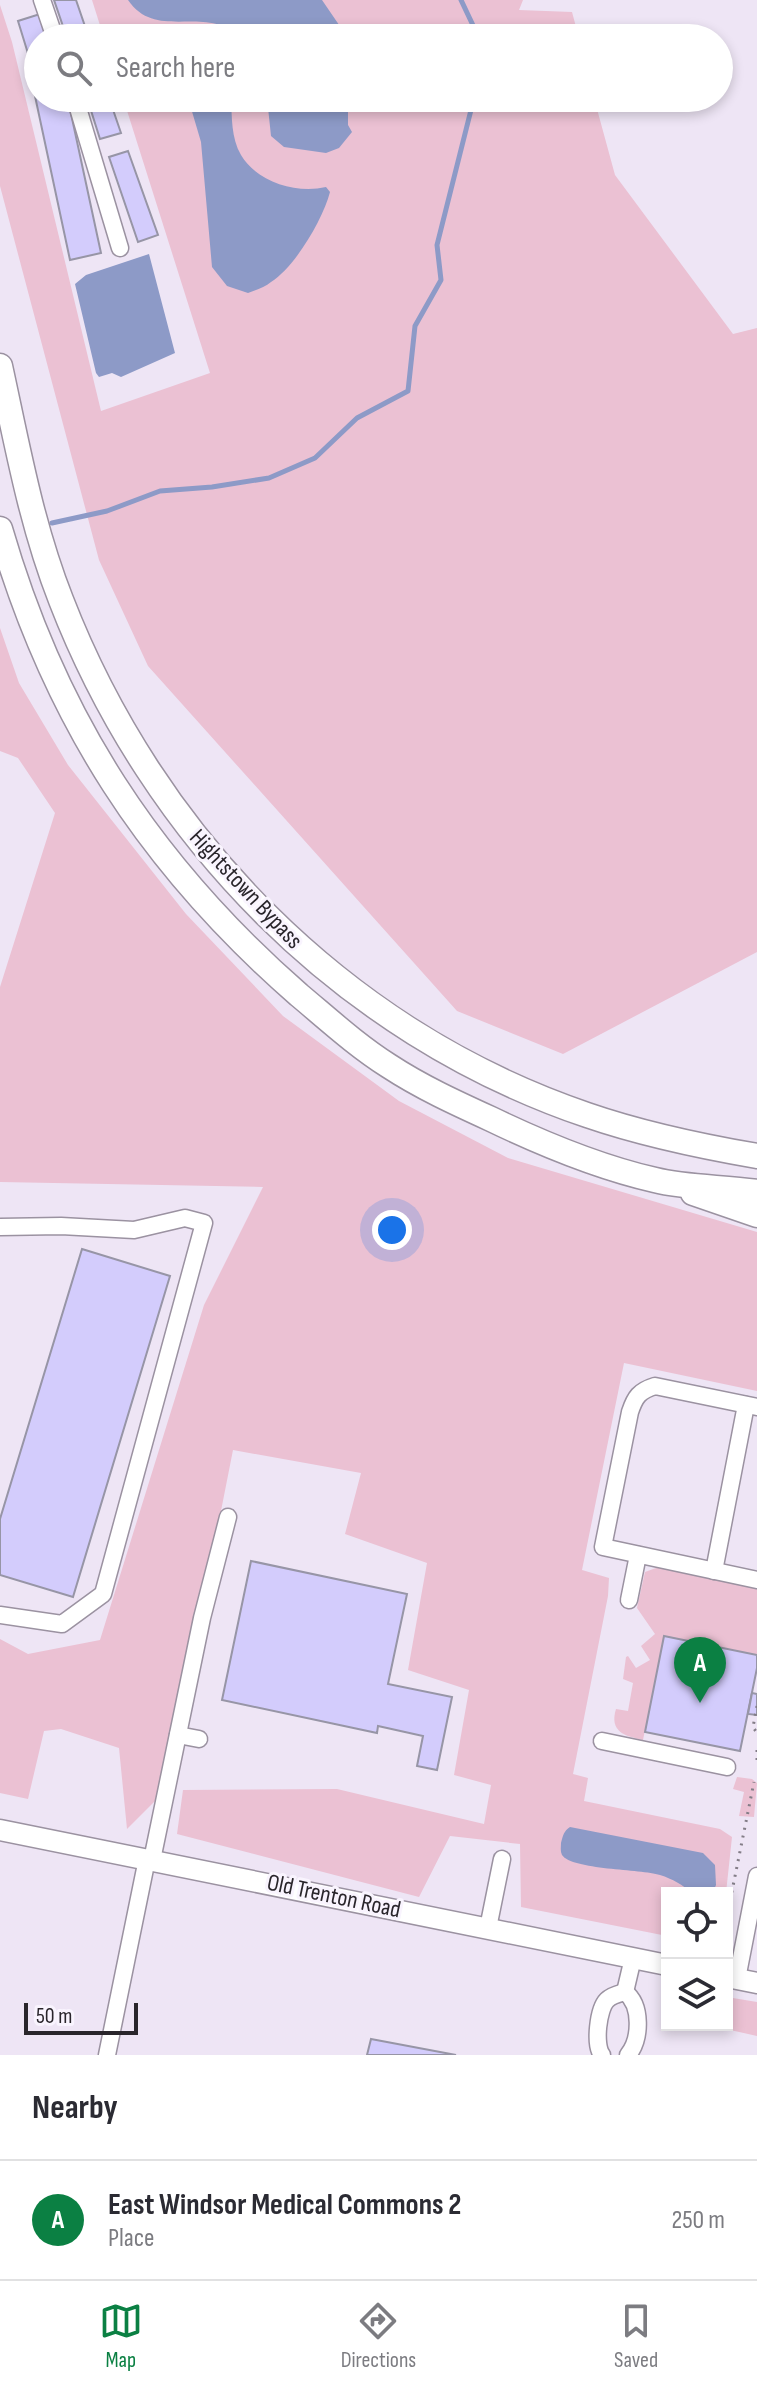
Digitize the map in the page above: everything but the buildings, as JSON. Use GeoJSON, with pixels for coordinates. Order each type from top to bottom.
{"type":"FeatureCollection","features":[{"type":"Feature","properties":{"kind":"highway","name":"Hightstown Bypass"},"geometry":{"type":"LineString","coordinates":[[0,366],[44,551],[59,596],[97,683],[153,781],[189,830],[259,909],[314,960],[361,997],[411,1031],[490,1075],[545,1100],[644,1133],[757,1156]]}},
{"type":"Feature","properties":{"kind":"highway","name":"Hightstown Bypass"},"geometry":{"type":"LineString","coordinates":[[0,529],[44,654],[98,761],[151,839],[190,888],[233,934],[339,1031],[391,1068],[527,1137],[657,1181],[757,1192]]}},
{"type":"Feature","properties":{"kind":"highway"},"geometry":{"type":"LineString","coordinates":[[657,1181],[757,1215]]}},
{"type":"Feature","properties":{"kind":"main road","name":"Old Trenton Road"},"geometry":{"type":"LineString","coordinates":[[0,1830],[661,1964]]}},
{"type":"Feature","properties":{"kind":"lane"},"geometry":{"type":"LineString","coordinates":[[42,0],[50,24]]}},
{"type":"Feature","properties":{"kind":"lane"},"geometry":{"type":"LineString","coordinates":[[79,112],[120,248]]}},
{"type":"Feature","properties":{"kind":"lane"},"geometry":{"type":"LineString","coordinates":[[0,1227],[134,1230],[185,1218],[204,1223],[103,1594],[62,1624],[0,1615]]}},
{"type":"Feature","properties":{"kind":"lane"},"geometry":{"type":"LineString","coordinates":[[714,1571],[752,1406],[655,1386],[642,1391],[635,1398],[603,1547],[638,1555],[714,1571],[757,1580]]}},
{"type":"Feature","properties":{"kind":"lane"},"geometry":{"type":"LineString","coordinates":[[107,2055],[202,1618],[228,1517]]}},
{"type":"Feature","properties":{"kind":"lane"},"geometry":{"type":"LineString","coordinates":[[629,1600],[638,1555]]}},
{"type":"Feature","properties":{"kind":"lane"},"geometry":{"type":"LineString","coordinates":[[178,1735],[199,1739]]}},
{"type":"Feature","properties":{"kind":"lane"},"geometry":{"type":"LineString","coordinates":[[602,1741],[727,1767]]}},
{"type":"Feature","properties":{"kind":"lane"},"geometry":{"type":"LineString","coordinates":[[488,1928],[502,1859]]}},
{"type":"Feature","properties":{"kind":"lane"},"geometry":{"type":"LineString","coordinates":[[740,1980],[757,1876]]}},
{"type":"Feature","properties":{"kind":"lane"},"geometry":{"type":"LineString","coordinates":[[625,1992],[633,1958]]}},
{"type":"Feature","properties":{"kind":"lane"},"geometry":{"type":"LineString","coordinates":[[602,2055],[597,2047],[597,2038],[603,2005],[609,1998],[625,1992]]}},
{"type":"Feature","properties":{"kind":"lane"},"geometry":{"type":"LineString","coordinates":[[625,1992],[635,2002],[637,2011],[632,2050],[628,2055]]}},
{"type":"Feature","properties":{"kind":"path"},"geometry":{"type":"LineString","coordinates":[[757,1706],[753,1727],[757,1733]]}},
{"type":"Feature","properties":{"kind":"path"},"geometry":{"type":"LineString","coordinates":[[757,1750],[757,1761]]}},
{"type":"Feature","properties":{"kind":"path"},"geometry":{"type":"LineString","coordinates":[[733,1887],[754,1782]]}},
{"type":"Feature","properties":{"kind":"shaded area"},"geometry":{"type":"Polygon","coordinates":[[[92,0],[523,0],[519,10],[572,12],[575,24],[100,24],[92,0]]]}},
{"type":"Feature","properties":{"kind":"shaded area"},"geometry":{"type":"Polygon","coordinates":[[[0,5],[12,42],[24,92],[24,112],[29,112],[101,411],[210,373],[127,112],[598,112],[615,175],[733,334],[757,328],[757,952],[563,1054],[457,1011],[148,666],[99,560],[0,186],[0,5]]]}},
{"type":"Feature","properties":{"kind":"shaded area"},"geometry":{"type":"Polygon","coordinates":[[[0,628],[19,683],[68,765],[186,914],[283,1016],[399,1101],[508,1158],[757,1232],[757,1391],[624,1363],[582,1570],[609,1578],[573,1774],[588,1778],[584,1801],[720,1829],[732,1837],[727,1887],[661,1887],[661,1935],[521,1907],[520,1844],[450,1836],[419,1897],[177,1834],[183,1790],[337,1789],[484,1824],[491,1785],[454,1775],[469,1690],[408,1670],[427,1563],[345,1534],[361,1473],[233,1450],[166,1790],[127,1829],[119,1748],[61,1729],[44,1731],[28,1799],[0,1793],[0,1639],[28,1654],[100,1640],[204,1305],[263,1187],[0,1182],[0,987],[55,813],[18,758],[0,751],[0,628]]]}},
{"type":"Feature","properties":{"kind":"shaded area"},"geometry":{"type":"Polygon","coordinates":[[[667,1564],[757,1580],[757,1655],[664,1636],[643,1740],[620,1732],[614,1717],[616,1709],[628,1711],[633,1683],[623,1679],[626,1657],[636,1668],[650,1660],[641,1646],[655,1634],[637,1608],[645,1572],[667,1564]]]}},
{"type":"Feature","properties":{"kind":"shaded area"},"geometry":{"type":"Polygon","coordinates":[[[737,1777],[757,1783],[754,1817],[739,1816],[744,1792],[733,1789],[737,1777]]]}},
{"type":"Feature","properties":{"kind":"shaded area"},"geometry":{"type":"Polygon","coordinates":[[[733,1998],[757,2002],[757,2036],[733,2031],[733,1998]]]}},
{"type":"Feature","properties":{"kind":"water"},"geometry":{"type":"Polygon","coordinates":[[[128,0],[322,0],[338,24],[215,24],[153,19],[128,0]]]}},
{"type":"Feature","properties":{"kind":"water"},"geometry":{"type":"Polygon","coordinates":[[[192,112],[232,112],[235,142],[241,155],[257,172],[278,184],[302,189],[326,187],[330,192],[315,228],[298,254],[269,284],[248,293],[227,286],[212,267],[201,142],[192,112]]]}},
{"type":"Feature","properties":{"kind":"water"},"geometry":{"type":"Polygon","coordinates":[[[268,112],[348,112],[348,125],[352,132],[339,148],[326,153],[284,147],[271,136],[268,112]]]}},
{"type":"Feature","properties":{"kind":"water"},"geometry":{"type":"Polygon","coordinates":[[[149,254],[175,353],[121,377],[112,373],[99,377],[75,284],[86,275],[149,254]]]}},
{"type":"Feature","properties":{"kind":"water"},"geometry":{"type":"Polygon","coordinates":[[[570,1827],[703,1853],[715,1865],[716,1885],[684,1887],[660,1875],[568,1860],[561,1850],[566,1830],[570,1827]]]}},
{"type":"Feature","properties":{"kind":"waterway"},"geometry":{"type":"LineString","coordinates":[[461,0],[472,24]]}},
{"type":"Feature","properties":{"kind":"waterway"},"geometry":{"type":"LineString","coordinates":[[52,523],[107,511],[160,491],[269,478],[315,458],[357,418],[408,391],[415,326],[441,280],[437,245],[470,112]]}},
{"type":"Feature","properties":{"kind":"place","name":"East Windsor Medical Commons 2"},"geometry":{"type":"Point","coordinates":[700,1703]}}]}
